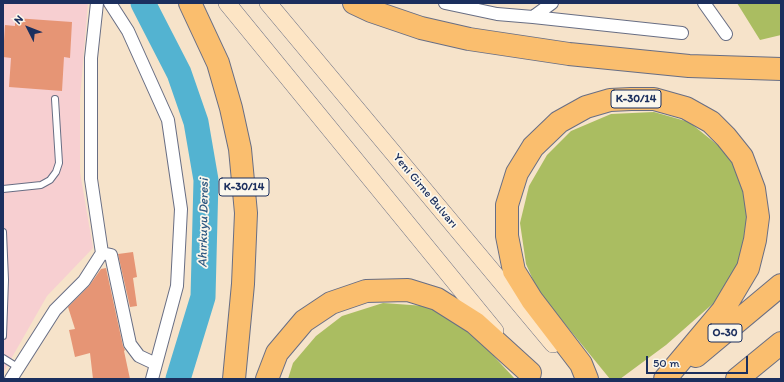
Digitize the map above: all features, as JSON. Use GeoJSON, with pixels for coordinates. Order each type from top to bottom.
{"type":"FeatureCollection","features":[{"type":"Feature","properties":{"kind":"highway","name":"K-30/14"},"geometry":{"type":"LineString","coordinates":[[190,3],[218,63],[231,108],[240,149],[246,213],[243,284],[234,379]]}},
{"type":"Feature","properties":{"kind":"highway"},"geometry":{"type":"LineString","coordinates":[[354,3],[371,12],[421,28],[468,39],[577,55],[689,66],[781,69]]}},
{"type":"Feature","properties":{"kind":"highway","name":"K-30/14"},"geometry":{"type":"LineString","coordinates":[[587,379],[581,364],[532,300],[514,271],[507,236],[507,205],[517,173],[533,147],[559,122],[586,107],[610,100],[631,99],[654,99],[686,108],[711,122],[726,137],[742,157],[754,189],[758,217],[755,240],[748,268],[723,310],[666,379]]}},
{"type":"Feature","properties":{"kind":"highway","name":"O-30"},"geometry":{"type":"LineString","coordinates":[[666,379],[719,338],[781,285]]}},
{"type":"Feature","properties":{"kind":"highway"},"geometry":{"type":"LineString","coordinates":[[267,379],[278,353],[304,321],[331,303],[366,291],[401,290],[408,290],[437,299],[469,319],[530,373]]}},
{"type":"Feature","properties":{"kind":"highway"},"geometry":{"type":"LineString","coordinates":[[737,379],[781,343]]}},
{"type":"Feature","properties":{"kind":"highway"},"geometry":{"type":"LineString","coordinates":[[755,379],[768,368],[781,362]]}},
{"type":"Feature","properties":{"kind":"main road"},"geometry":{"type":"LineString","coordinates":[[227,3],[530,373]]}},
{"type":"Feature","properties":{"kind":"main road","name":"Yeni Girne Bulvarı"},"geometry":{"type":"LineString","coordinates":[[268,3],[582,379]]}},
{"type":"Feature","properties":{"kind":"street"},"geometry":{"type":"LineString","coordinates":[[11,379],[55,310],[84,281],[102,253],[91,178],[91,58],[97,3]]}},
{"type":"Feature","properties":{"kind":"street"},"geometry":{"type":"LineString","coordinates":[[110,3],[128,31],[168,120],[181,209],[177,286],[152,379]]}},
{"type":"Feature","properties":{"kind":"street"},"geometry":{"type":"LineString","coordinates":[[446,3],[497,14],[682,33]]}},
{"type":"Feature","properties":{"kind":"street"},"geometry":{"type":"LineString","coordinates":[[533,17],[552,3]]}},
{"type":"Feature","properties":{"kind":"street"},"geometry":{"type":"LineString","coordinates":[[704,3],[726,34]]}},
{"type":"Feature","properties":{"kind":"street"},"geometry":{"type":"LineString","coordinates":[[102,253],[111,255],[130,344],[140,356],[156,364]]}},
{"type":"Feature","properties":{"kind":"lane"},"geometry":{"type":"LineString","coordinates":[[3,189],[41,185],[50,180],[56,172],[59,163],[55,99]]}},
{"type":"Feature","properties":{"kind":"lane"},"geometry":{"type":"LineString","coordinates":[[3,232],[5,280],[3,336]]}},
{"type":"Feature","properties":{"kind":"lane"},"geometry":{"type":"LineString","coordinates":[[3,358],[19,368]]}},
{"type":"Feature","properties":{"kind":"shaded area"},"geometry":{"type":"Polygon","coordinates":[[[3,3],[88,3],[80,98],[80,172],[93,248],[47,296],[3,373],[3,3]]]}},
{"type":"Feature","properties":{"kind":"green space"},"geometry":{"type":"Polygon","coordinates":[[[737,3],[781,3],[781,35],[760,40],[737,3]]]}},
{"type":"Feature","properties":{"kind":"green space"},"geometry":{"type":"Polygon","coordinates":[[[654,112],[689,122],[730,155],[750,197],[747,256],[725,293],[666,345],[620,379],[610,379],[538,291],[526,264],[520,223],[529,186],[547,155],[571,131],[611,114],[654,112]]]}},
{"type":"Feature","properties":{"kind":"green space"},"geometry":{"type":"Polygon","coordinates":[[[383,303],[425,306],[452,317],[476,337],[515,379],[288,379],[293,363],[316,336],[342,316],[383,303]]]}},
{"type":"Feature","properties":{"kind":"building"},"geometry":{"type":"Polygon","coordinates":[[[15,18],[72,22],[70,58],[64,57],[62,91],[9,87],[11,58],[3,57],[5,25],[15,26],[15,18]]]}},
{"type":"Feature","properties":{"kind":"building"},"geometry":{"type":"Polygon","coordinates":[[[133,252],[137,277],[133,278],[137,306],[130,307],[118,254],[133,252]]]}},
{"type":"Feature","properties":{"kind":"building"},"geometry":{"type":"Polygon","coordinates":[[[106,268],[125,350],[130,379],[93,379],[90,353],[75,357],[69,330],[75,329],[68,307],[89,286],[101,269],[106,268]]]}},
{"type":"Feature","properties":{"kind":"waterway","name":"Ahırkuyu Deresi"},"geometry":{"type":"LineString","coordinates":[[143,3],[179,73],[196,122],[206,180],[203,297],[178,379]]}}]}
